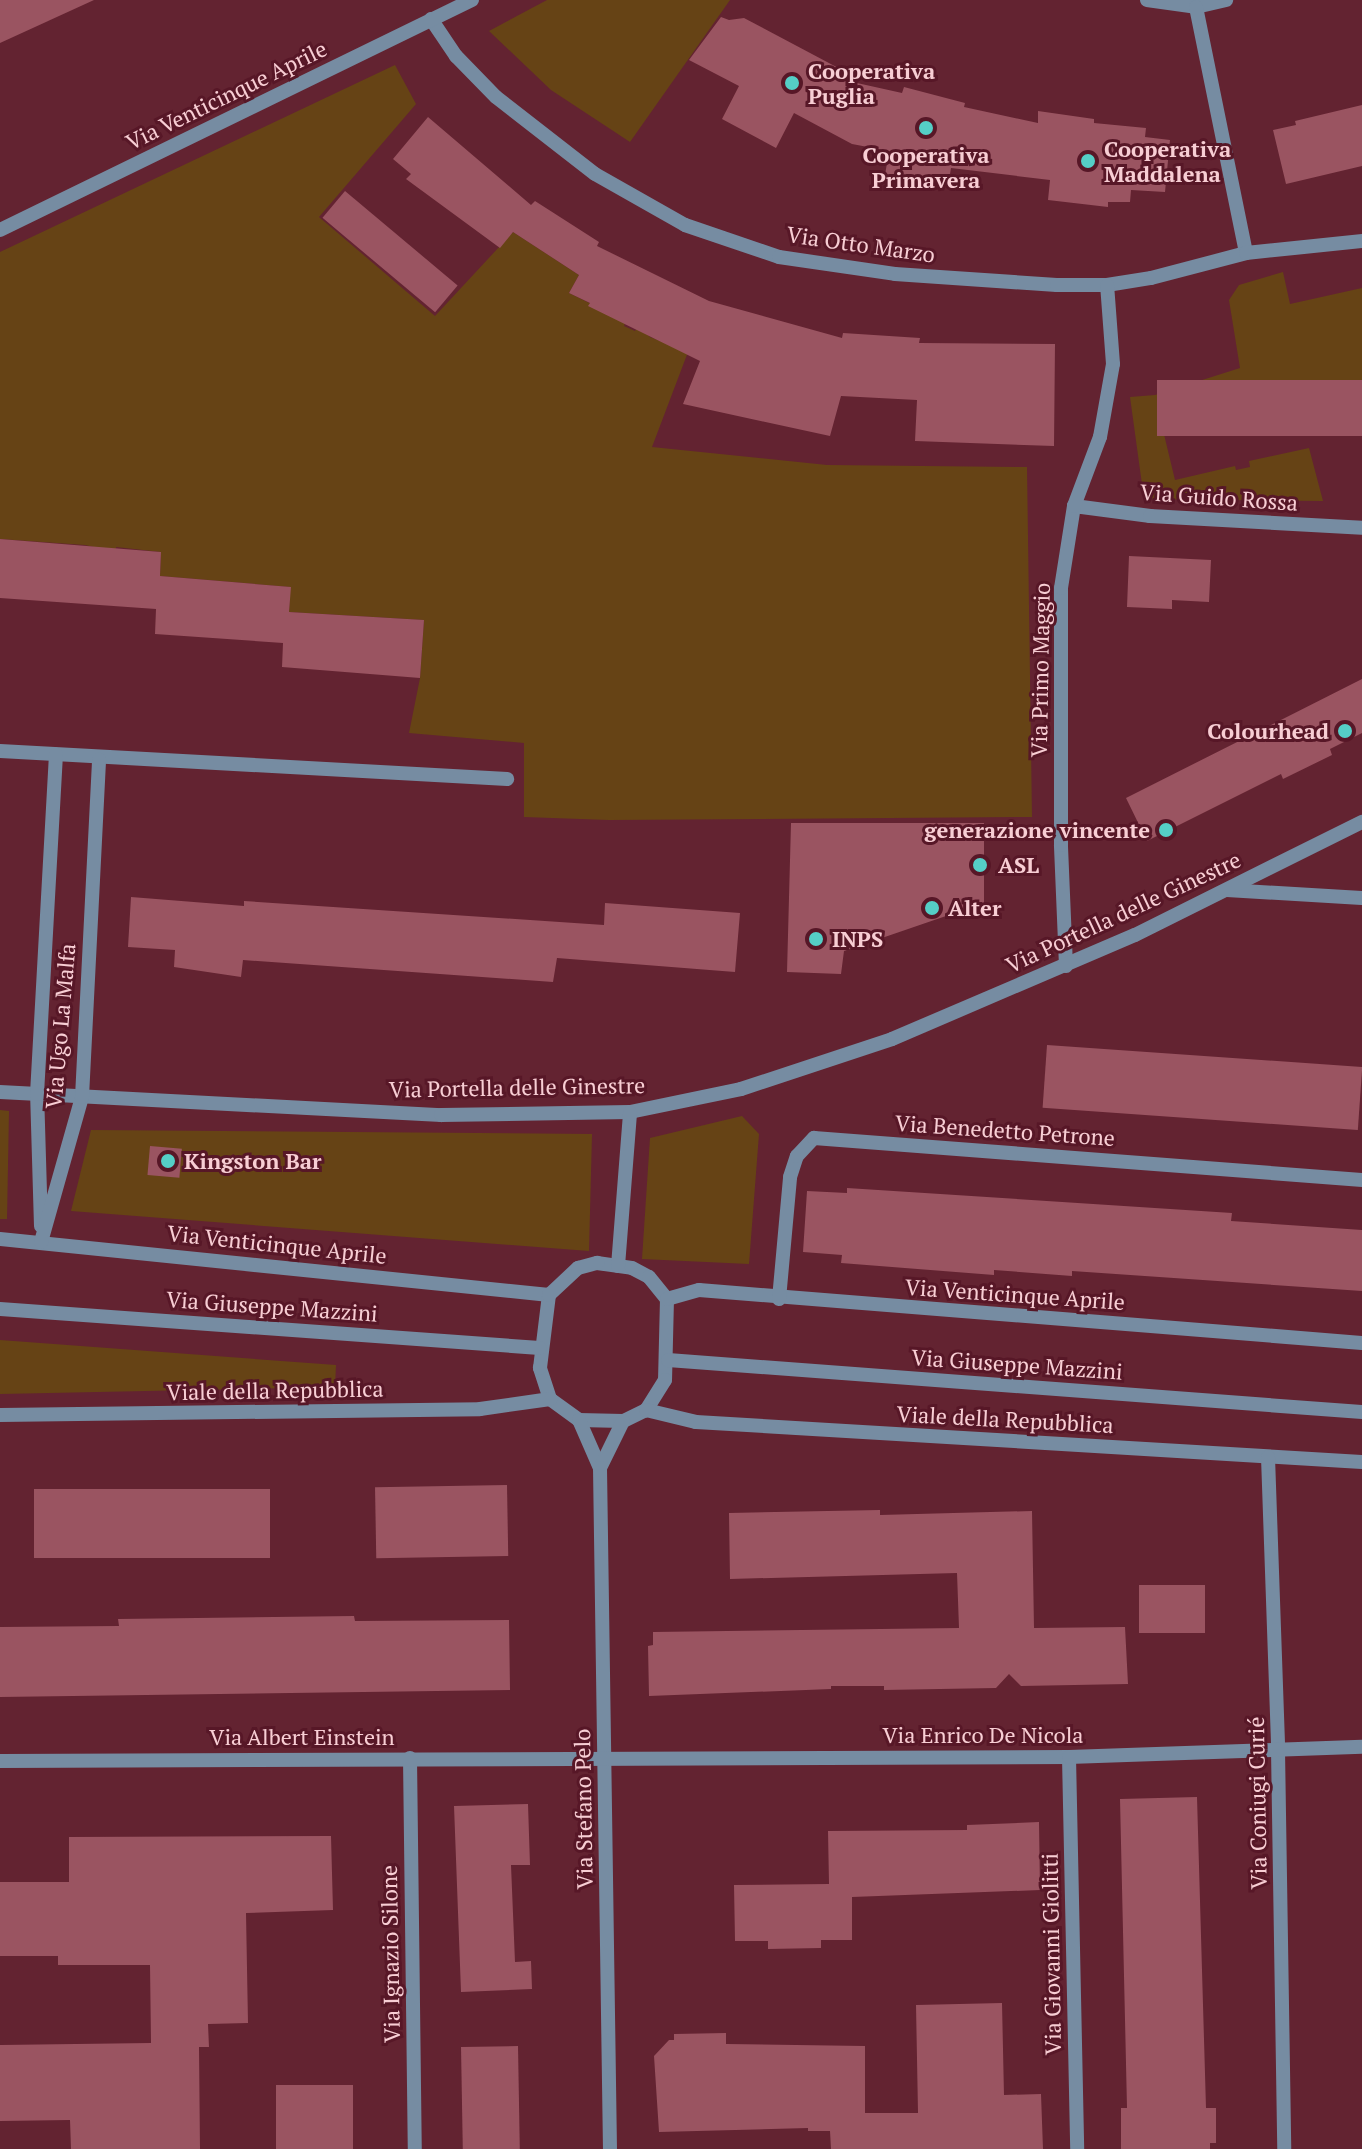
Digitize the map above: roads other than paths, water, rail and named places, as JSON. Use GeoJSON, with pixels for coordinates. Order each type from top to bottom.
{"type":"FeatureCollection","features":[{"type":"Feature","properties":{"kind":"street","name":"Via Venticinque Aprile"},"geometry":{"type":"LineString","coordinates":[[0,230],[472,0]]}},
{"type":"Feature","properties":{"kind":"street"},"geometry":{"type":"LineString","coordinates":[[1147,0],[1196,7],[1226,0]]}},
{"type":"Feature","properties":{"kind":"street"},"geometry":{"type":"LineString","coordinates":[[1196,7],[1246,253]]}},
{"type":"Feature","properties":{"kind":"street","name":"Via Otto Marzo"},"geometry":{"type":"LineString","coordinates":[[431,19],[456,56],[496,97],[595,174],[685,225],[779,257],[881,272],[1043,285],[1107,285],[1151,278],[1246,253],[1362,241]]}},
{"type":"Feature","properties":{"kind":"street","name":"Via Primo Maggio"},"geometry":{"type":"LineString","coordinates":[[1066,966],[1061,845],[1061,588],[1074,506],[1100,437],[1113,364],[1107,285]]}},
{"type":"Feature","properties":{"kind":"street","name":"Via Guido Rossa"},"geometry":{"type":"LineString","coordinates":[[1074,506],[1150,516],[1362,528]]}},
{"type":"Feature","properties":{"kind":"street"},"geometry":{"type":"LineString","coordinates":[[0,751],[99,759],[507,779]]}},
{"type":"Feature","properties":{"kind":"street","name":"Via Ugo La Malfa"},"geometry":{"type":"LineString","coordinates":[[41,1242],[37,1094],[56,755]]}},
{"type":"Feature","properties":{"kind":"street","name":"Via Ugo La Malfa"},"geometry":{"type":"LineString","coordinates":[[41,1242],[82,1097],[99,759]]}},
{"type":"Feature","properties":{"kind":"street","name":"Via Portella delle Ginestre"},"geometry":{"type":"LineString","coordinates":[[0,1092],[441,1115],[630,1112],[741,1089],[892,1039],[1066,966],[1362,822]]}},
{"type":"Feature","properties":{"kind":"street"},"geometry":{"type":"LineString","coordinates":[[1222,890],[1362,898]]}},
{"type":"Feature","properties":{"kind":"street"},"geometry":{"type":"LineString","coordinates":[[618,1266],[630,1112]]}},
{"type":"Feature","properties":{"kind":"street","name":"Via Benedetto Petrone"},"geometry":{"type":"LineString","coordinates":[[779,1299],[790,1177],[797,1156],[814,1138],[1362,1180]]}},
{"type":"Feature","properties":{"kind":"street","name":"Via Venticinque Aprile"},"geometry":{"type":"LineString","coordinates":[[0,1239],[549,1295]]}},
{"type":"Feature","properties":{"kind":"street"},"geometry":{"type":"LineString","coordinates":[[597,1263],[618,1266],[649,1277],[667,1299],[668,1360],[665,1380],[646,1410],[623,1421],[579,1420],[550,1399],[540,1368],[540,1348],[549,1295],[578,1268],[597,1263]]}},
{"type":"Feature","properties":{"kind":"street","name":"Via Venticinque Aprile"},"geometry":{"type":"LineString","coordinates":[[667,1299],[699,1290],[779,1299],[1362,1343]]}},
{"type":"Feature","properties":{"kind":"street","name":"Via Giuseppe Mazzini"},"geometry":{"type":"LineString","coordinates":[[0,1309],[540,1348]]}},
{"type":"Feature","properties":{"kind":"street","name":"Via Giuseppe Mazzini"},"geometry":{"type":"LineString","coordinates":[[668,1360],[1362,1412]]}},
{"type":"Feature","properties":{"kind":"street","name":"Viale della Repubblica"},"geometry":{"type":"LineString","coordinates":[[0,1415],[480,1409],[550,1399]]}},
{"type":"Feature","properties":{"kind":"street","name":"Viale della Repubblica"},"geometry":{"type":"LineString","coordinates":[[646,1410],[696,1422],[1362,1462]]}},
{"type":"Feature","properties":{"kind":"street","name":"Via Stefano Pelo"},"geometry":{"type":"LineString","coordinates":[[579,1420],[600,1468],[610,2149]]}},
{"type":"Feature","properties":{"kind":"street","name":"Via Stefano Pelo"},"geometry":{"type":"LineString","coordinates":[[600,1468],[623,1421]]}},
{"type":"Feature","properties":{"kind":"street","name":"Via Coniugi Curié"},"geometry":{"type":"LineString","coordinates":[[1268,1457],[1278,1750],[1284,2149]]}},
{"type":"Feature","properties":{"kind":"street","name":"Via Enrico De Nicola"},"geometry":{"type":"LineString","coordinates":[[604,1758],[1069,1757],[1362,1747]]}},
{"type":"Feature","properties":{"kind":"street","name":"Via Giovanni Giolitti"},"geometry":{"type":"LineString","coordinates":[[1069,1757],[1077,2149]]}},
{"type":"Feature","properties":{"kind":"street","name":"Via Ignazio Silone"},"geometry":{"type":"LineString","coordinates":[[410,1758],[415,2149]]}},
{"type":"Feature","properties":{"kind":"street","name":"Via Albert Einstein"},"geometry":{"type":"LineString","coordinates":[[0,1761],[604,1758]]}},
{"type":"Feature","properties":{"kind":"place","name":"Cooperativa Puglia"},"geometry":{"type":"Point","coordinates":[792,83]}},
{"type":"Feature","properties":{"kind":"place","name":"Cooperativa Primavera"},"geometry":{"type":"Point","coordinates":[926,128]}},
{"type":"Feature","properties":{"kind":"place","name":"Cooperativa Maddalena"},"geometry":{"type":"Point","coordinates":[1088,161]}},
{"type":"Feature","properties":{"kind":"place","name":"Colourhead"},"geometry":{"type":"Point","coordinates":[1345,731]}},
{"type":"Feature","properties":{"kind":"place","name":"generazione vincente"},"geometry":{"type":"Point","coordinates":[1166,830]}},
{"type":"Feature","properties":{"kind":"place","name":"ASL"},"geometry":{"type":"Point","coordinates":[980,865]}},
{"type":"Feature","properties":{"kind":"place","name":"Alter"},"geometry":{"type":"Point","coordinates":[932,908]}},
{"type":"Feature","properties":{"kind":"place","name":"INPS"},"geometry":{"type":"Point","coordinates":[816,939]}},
{"type":"Feature","properties":{"kind":"place","name":"Kingston Bar"},"geometry":{"type":"Point","coordinates":[168,1161]}}]}
